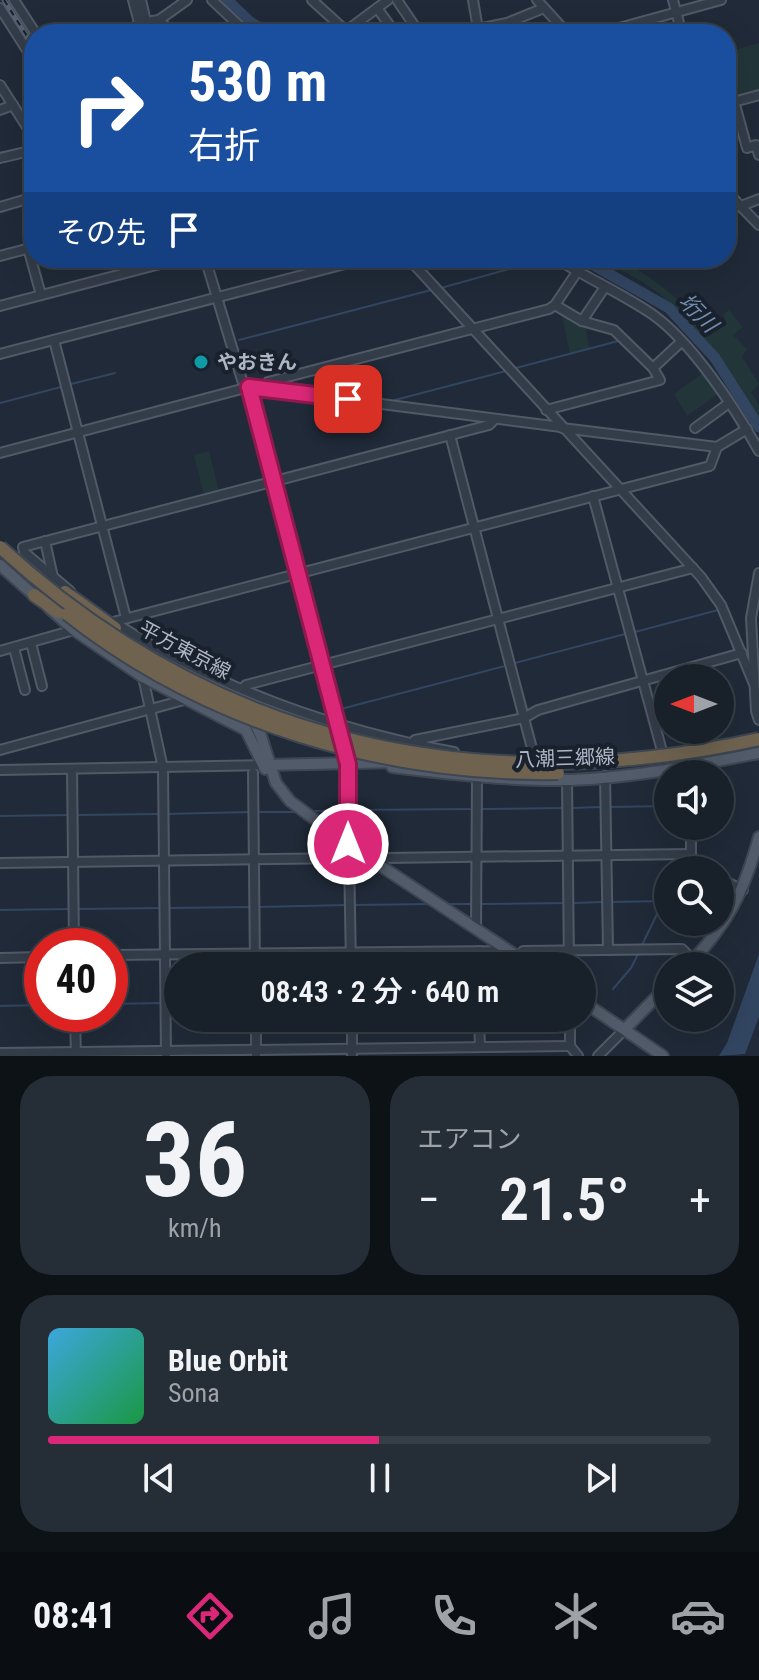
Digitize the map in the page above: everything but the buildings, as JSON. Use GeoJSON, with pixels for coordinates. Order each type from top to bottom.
{"type":"FeatureCollection","features":[{"type":"Feature","properties":{"kind":"highway"},"geometry":{"type":"LineString","coordinates":[[0,540],[20,550],[72,598],[119,632],[213,683],[312,723],[445,758]]}},
{"type":"Feature","properties":{"kind":"highway"},"geometry":{"type":"LineString","coordinates":[[0,547],[46,588],[133,648],[208,688],[321,733],[445,758],[575,765],[671,755],[759,736]]}},
{"type":"Feature","properties":{"kind":"highway"},"geometry":{"type":"LineString","coordinates":[[0,558],[78,623],[185,687],[276,728],[376,761]]}},
{"type":"Feature","properties":{"kind":"highway"},"geometry":{"type":"LineString","coordinates":[[34,595],[109,651],[199,703],[311,745],[376,761],[471,770],[575,773],[678,763],[759,749]]}},
{"type":"Feature","properties":{"kind":"main road","name":"平方東京線"},"geometry":{"type":"LineString","coordinates":[[0,540],[82,610],[237,698],[249,710],[261,736],[266,765]]}},
{"type":"Feature","properties":{"kind":"main road","name":"平方東京線"},"geometry":{"type":"LineString","coordinates":[[0,565],[74,630],[143,677],[246,730],[266,765],[277,793],[286,804],[511,952]]}},
{"type":"Feature","properties":{"kind":"main road","name":"八潮三郷線"},"geometry":{"type":"LineString","coordinates":[[734,739],[759,736]]}},
{"type":"Feature","properties":{"kind":"main road","name":"八潮三郷線"},"geometry":{"type":"LineString","coordinates":[[266,765],[479,757],[604,759],[703,744]]}},
{"type":"Feature","properties":{"kind":"main road"},"geometry":{"type":"LineString","coordinates":[[721,744],[724,760]]}},
{"type":"Feature","properties":{"kind":"main road","name":"八潮三郷線"},"geometry":{"type":"LineString","coordinates":[[724,760],[759,749]]}},
{"type":"Feature","properties":{"kind":"main road","name":"八潮三郷線"},"geometry":{"type":"LineString","coordinates":[[376,761],[477,777],[567,780],[654,773]]}},
{"type":"Feature","properties":{"kind":"main road"},"geometry":{"type":"LineString","coordinates":[[700,952],[715,936],[743,890],[759,837]]}},
{"type":"Feature","properties":{"kind":"main road"},"geometry":{"type":"LineString","coordinates":[[625,1029],[654,999]]}},
{"type":"Feature","properties":{"kind":"main road"},"geometry":{"type":"LineString","coordinates":[[596,1010],[663,1056]]}},
{"type":"Feature","properties":{"kind":"street"},"geometry":{"type":"LineString","coordinates":[[14,0],[30,24]]}},
{"type":"Feature","properties":{"kind":"street"},"geometry":{"type":"LineString","coordinates":[[133,0],[141,24]]}},
{"type":"Feature","properties":{"kind":"street"},"geometry":{"type":"LineString","coordinates":[[141,0],[142,24]]}},
{"type":"Feature","properties":{"kind":"street"},"geometry":{"type":"LineString","coordinates":[[149,24],[187,0]]}},
{"type":"Feature","properties":{"kind":"street"},"geometry":{"type":"LineString","coordinates":[[212,0],[237,24]]}},
{"type":"Feature","properties":{"kind":"street"},"geometry":{"type":"LineString","coordinates":[[312,0],[338,24]]}},
{"type":"Feature","properties":{"kind":"street"},"geometry":{"type":"LineString","coordinates":[[355,24],[388,0]]}},
{"type":"Feature","properties":{"kind":"street"},"geometry":{"type":"LineString","coordinates":[[397,0],[414,23]]}},
{"type":"Feature","properties":{"kind":"street"},"geometry":{"type":"LineString","coordinates":[[473,0],[477,24]]}},
{"type":"Feature","properties":{"kind":"street"},"geometry":{"type":"LineString","coordinates":[[537,0],[559,24]]}},
{"type":"Feature","properties":{"kind":"street"},"geometry":{"type":"LineString","coordinates":[[673,0],[679,24]]}},
{"type":"Feature","properties":{"kind":"street"},"geometry":{"type":"LineString","coordinates":[[633,24],[721,0]]}},
{"type":"Feature","properties":{"kind":"street"},"geometry":{"type":"LineString","coordinates":[[0,8],[24,45]]}},
{"type":"Feature","properties":{"kind":"street"},"geometry":{"type":"LineString","coordinates":[[377,8],[390,24]]}},
{"type":"Feature","properties":{"kind":"street"},"geometry":{"type":"LineString","coordinates":[[502,24],[544,8]]}},
{"type":"Feature","properties":{"kind":"street"},"geometry":{"type":"LineString","coordinates":[[159,20],[163,24]]}},
{"type":"Feature","properties":{"kind":"street"},"geometry":{"type":"LineString","coordinates":[[0,85],[24,122]]}},
{"type":"Feature","properties":{"kind":"street"},"geometry":{"type":"LineString","coordinates":[[736,101],[759,95]]}},
{"type":"Feature","properties":{"kind":"street"},"geometry":{"type":"LineString","coordinates":[[0,110],[13,105]]}},
{"type":"Feature","properties":{"kind":"street"},"geometry":{"type":"LineString","coordinates":[[736,119],[747,148],[756,145],[759,155]]}},
{"type":"Feature","properties":{"kind":"street"},"geometry":{"type":"LineString","coordinates":[[0,158],[24,152]]}},
{"type":"Feature","properties":{"kind":"street"},"geometry":{"type":"LineString","coordinates":[[741,206],[759,199]]}},
{"type":"Feature","properties":{"kind":"street"},"geometry":{"type":"LineString","coordinates":[[0,207],[24,200]]}},
{"type":"Feature","properties":{"kind":"street"},"geometry":{"type":"LineString","coordinates":[[736,201],[759,225]]}},
{"type":"Feature","properties":{"kind":"street"},"geometry":{"type":"LineString","coordinates":[[0,244],[1,255],[24,250]]}},
{"type":"Feature","properties":{"kind":"street"},"geometry":{"type":"LineString","coordinates":[[35,268],[41,295]]}},
{"type":"Feature","properties":{"kind":"street"},"geometry":{"type":"LineString","coordinates":[[0,306],[145,268]]}},
{"type":"Feature","properties":{"kind":"street"},"geometry":{"type":"LineString","coordinates":[[208,268],[242,380],[249,387],[348,764],[351,952]]}},
{"type":"Feature","properties":{"kind":"street"},"geometry":{"type":"LineString","coordinates":[[0,354],[329,268]]}},
{"type":"Feature","properties":{"kind":"street"},"geometry":{"type":"LineString","coordinates":[[417,268],[693,568],[721,605],[754,684]]}},
{"type":"Feature","properties":{"kind":"street"},"geometry":{"type":"LineString","coordinates":[[571,268],[653,315],[681,342],[729,403],[759,451]]}},
{"type":"Feature","properties":{"kind":"street"},"geometry":{"type":"LineString","coordinates":[[263,389],[268,382],[549,309],[577,272]]}},
{"type":"Feature","properties":{"kind":"street"},"geometry":{"type":"LineString","coordinates":[[582,321],[605,287]]}},
{"type":"Feature","properties":{"kind":"street"},"geometry":{"type":"LineString","coordinates":[[546,410],[660,380],[653,368],[614,330],[582,321],[555,305]]}},
{"type":"Feature","properties":{"kind":"street"},"geometry":{"type":"LineString","coordinates":[[54,340],[126,618]]}},
{"type":"Feature","properties":{"kind":"street"},"geometry":{"type":"LineString","coordinates":[[653,368],[681,342]]}},
{"type":"Feature","properties":{"kind":"street"},"geometry":{"type":"LineString","coordinates":[[0,453],[249,387],[717,447],[747,429]]}},
{"type":"Feature","properties":{"kind":"street"},"geometry":{"type":"LineString","coordinates":[[695,428],[729,403]]}},
{"type":"Feature","properties":{"kind":"street"},"geometry":{"type":"LineString","coordinates":[[20,550],[489,425],[494,420]]}},
{"type":"Feature","properties":{"kind":"street"},"geometry":{"type":"LineString","coordinates":[[450,435],[535,760]]}},
{"type":"Feature","properties":{"kind":"street"},"geometry":{"type":"LineString","coordinates":[[113,622],[710,466],[717,447]]}},
{"type":"Feature","properties":{"kind":"street"},"geometry":{"type":"LineString","coordinates":[[593,496],[662,751]]}},
{"type":"Feature","properties":{"kind":"street"},"geometry":{"type":"LineString","coordinates":[[45,541],[53,577]]}},
{"type":"Feature","properties":{"kind":"street"},"geometry":{"type":"LineString","coordinates":[[20,550],[158,654],[337,725],[479,757]]}},
{"type":"Feature","properties":{"kind":"street"},"geometry":{"type":"LineString","coordinates":[[243,688],[693,568]]}},
{"type":"Feature","properties":{"kind":"street"},"geometry":{"type":"LineString","coordinates":[[759,573],[751,618],[759,720]]}},
{"type":"Feature","properties":{"kind":"street"},"geometry":{"type":"LineString","coordinates":[[0,651],[74,630]]}},
{"type":"Feature","properties":{"kind":"street"},"geometry":{"type":"LineString","coordinates":[[31,643],[42,686]]}},
{"type":"Feature","properties":{"kind":"street"},"geometry":{"type":"LineString","coordinates":[[14,648],[25,690]]}},
{"type":"Feature","properties":{"kind":"street"},"geometry":{"type":"LineString","coordinates":[[411,744],[415,740],[524,718],[538,710],[742,653]]}},
{"type":"Feature","properties":{"kind":"street"},"geometry":{"type":"LineString","coordinates":[[143,677],[163,768],[165,952]]}},
{"type":"Feature","properties":{"kind":"street"},"geometry":{"type":"LineString","coordinates":[[0,750],[184,700]]}},
{"type":"Feature","properties":{"kind":"street"},"geometry":{"type":"LineString","coordinates":[[604,759],[608,950]]}},
{"type":"Feature","properties":{"kind":"street"},"geometry":{"type":"LineString","coordinates":[[0,770],[266,765]]}},
{"type":"Feature","properties":{"kind":"street"},"geometry":{"type":"LineString","coordinates":[[72,769],[74,928]]}},
{"type":"Feature","properties":{"kind":"street"},"geometry":{"type":"LineString","coordinates":[[253,773],[255,952]]}},
{"type":"Feature","properties":{"kind":"street"},"geometry":{"type":"LineString","coordinates":[[476,929],[477,777]]}},
{"type":"Feature","properties":{"kind":"street"},"geometry":{"type":"LineString","coordinates":[[567,780],[569,950]]}},
{"type":"Feature","properties":{"kind":"street"},"geometry":{"type":"LineString","coordinates":[[380,864],[385,858],[691,854],[691,840]]}},
{"type":"Feature","properties":{"kind":"street"},"geometry":{"type":"LineString","coordinates":[[0,863],[350,858]]}},
{"type":"Feature","properties":{"kind":"street"},"geometry":{"type":"LineString","coordinates":[[734,886],[743,890]]}},
{"type":"Feature","properties":{"kind":"street"},"geometry":{"type":"LineString","coordinates":[[415,952],[494,951],[499,944]]}},
{"type":"Feature","properties":{"kind":"street"},"geometry":{"type":"LineString","coordinates":[[522,952],[682,949],[684,952]]}},
{"type":"Feature","properties":{"kind":"street"},"geometry":{"type":"LineString","coordinates":[[128,955],[164,954]]}},
{"type":"Feature","properties":{"kind":"street"},"geometry":{"type":"LineString","coordinates":[[0,958],[24,957]]}},
{"type":"Feature","properties":{"kind":"street"},"geometry":{"type":"LineString","coordinates":[[598,1056],[625,1029]]}},
{"type":"Feature","properties":{"kind":"street"},"geometry":{"type":"LineString","coordinates":[[75,1032],[76,1054]]}},
{"type":"Feature","properties":{"kind":"street"},"geometry":{"type":"LineString","coordinates":[[166,1032],[166,1054]]}},
{"type":"Feature","properties":{"kind":"street"},"geometry":{"type":"LineString","coordinates":[[256,1032],[256,1053]]}},
{"type":"Feature","properties":{"kind":"street"},"geometry":{"type":"LineString","coordinates":[[479,1032],[480,1047]]}},
{"type":"Feature","properties":{"kind":"street"},"geometry":{"type":"LineString","coordinates":[[570,1032],[570,1046],[578,1056]]}},
{"type":"Feature","properties":{"kind":"street"},"geometry":{"type":"LineString","coordinates":[[0,1053],[352,1052],[570,1046]]}},
{"type":"Feature","properties":{"kind":"green space"},"geometry":{"type":"Polygon","coordinates":[[[759,43],[759,90],[739,95],[736,50],[759,43]]]}},
{"type":"Feature","properties":{"kind":"green space"},"geometry":{"type":"Polygon","coordinates":[[[614,268],[635,268],[655,281],[711,332],[727,324],[723,315],[729,310],[743,327],[733,335],[747,349],[742,357],[759,384],[751,392],[759,405],[759,418],[689,322],[660,294],[614,268]]]}},
{"type":"Feature","properties":{"kind":"green space"},"geometry":{"type":"Polygon","coordinates":[[[561,311],[585,324],[589,348],[570,353],[561,311]]]}},
{"type":"Feature","properties":{"kind":"green space"},"geometry":{"type":"Polygon","coordinates":[[[703,373],[718,394],[687,416],[674,394],[703,373]]]}},
{"type":"Feature","properties":{"kind":"green space"},"geometry":{"type":"Polygon","coordinates":[[[209,451],[219,492],[204,495],[194,455],[209,451]]]}},
{"type":"Feature","properties":{"kind":"water"},"geometry":{"type":"Polygon","coordinates":[[[759,954],[759,1017],[745,1054],[719,1056],[731,1032],[734,1032],[734,1024],[759,954]]]}},
{"type":"Feature","properties":{"kind":"waterway","name":"垳川"},"geometry":{"type":"LineString","coordinates":[[227,0],[254,24]]}},
{"type":"Feature","properties":{"kind":"waterway","name":"垳川"},"geometry":{"type":"LineString","coordinates":[[599,268],[669,308],[715,358],[759,427]]}},
{"type":"Feature","properties":{"kind":"waterway"},"geometry":{"type":"LineString","coordinates":[[441,288],[509,269]]}},
{"type":"Feature","properties":{"kind":"waterway"},"geometry":{"type":"LineString","coordinates":[[239,340],[431,290]]}},
{"type":"Feature","properties":{"kind":"waterway"},"geometry":{"type":"LineString","coordinates":[[516,368],[622,340]]}},
{"type":"Feature","properties":{"kind":"waterway"},"geometry":{"type":"LineString","coordinates":[[51,345],[62,386]]}},
{"type":"Feature","properties":{"kind":"waterway"},"geometry":{"type":"LineString","coordinates":[[395,400],[506,371]]}},
{"type":"Feature","properties":{"kind":"waterway"},"geometry":{"type":"LineString","coordinates":[[71,384],[115,373]]}},
{"type":"Feature","properties":{"kind":"waterway"},"geometry":{"type":"LineString","coordinates":[[0,403],[61,387]]}},
{"type":"Feature","properties":{"kind":"waterway"},"geometry":{"type":"LineString","coordinates":[[635,632],[718,610]]}},
{"type":"Feature","properties":{"kind":"waterway"},"geometry":{"type":"LineString","coordinates":[[511,664],[629,633]]}},
{"type":"Feature","properties":{"kind":"waterway"},"geometry":{"type":"LineString","coordinates":[[337,710],[505,666]]}},
{"type":"Feature","properties":{"kind":"waterway"},"geometry":{"type":"LineString","coordinates":[[609,807],[654,806]]}},
{"type":"Feature","properties":{"kind":"waterway"},"geometry":{"type":"LineString","coordinates":[[569,808],[603,807]]}},
{"type":"Feature","properties":{"kind":"waterway"},"geometry":{"type":"LineString","coordinates":[[481,809],[563,808]]}},
{"type":"Feature","properties":{"kind":"waterway"},"geometry":{"type":"LineString","coordinates":[[349,810],[475,809]]}},
{"type":"Feature","properties":{"kind":"waterway"},"geometry":{"type":"LineString","coordinates":[[309,811],[343,811]]}},
{"type":"Feature","properties":{"kind":"waterway"},"geometry":{"type":"LineString","coordinates":[[165,814],[251,812]]}},
{"type":"Feature","properties":{"kind":"waterway"},"geometry":{"type":"LineString","coordinates":[[257,812],[295,812]]}},
{"type":"Feature","properties":{"kind":"waterway"},"geometry":{"type":"LineString","coordinates":[[77,815],[159,814]]}},
{"type":"Feature","properties":{"kind":"waterway"},"geometry":{"type":"LineString","coordinates":[[0,816],[71,815]]}},
{"type":"Feature","properties":{"kind":"waterway"},"geometry":{"type":"LineString","coordinates":[[609,902],[654,901]]}},
{"type":"Feature","properties":{"kind":"waterway"},"geometry":{"type":"LineString","coordinates":[[573,903],[603,902]]}},
{"type":"Feature","properties":{"kind":"waterway"},"geometry":{"type":"LineString","coordinates":[[481,904],[567,903]]}},
{"type":"Feature","properties":{"kind":"waterway"},"geometry":{"type":"LineString","coordinates":[[353,905],[431,904]]}},
{"type":"Feature","properties":{"kind":"waterway"},"geometry":{"type":"LineString","coordinates":[[445,904],[475,904]]}},
{"type":"Feature","properties":{"kind":"waterway"},"geometry":{"type":"LineString","coordinates":[[257,907],[347,905]]}},
{"type":"Feature","properties":{"kind":"waterway"},"geometry":{"type":"LineString","coordinates":[[169,908],[251,907]]}},
{"type":"Feature","properties":{"kind":"waterway"},"geometry":{"type":"LineString","coordinates":[[77,909],[163,908]]}},
{"type":"Feature","properties":{"kind":"waterway"},"geometry":{"type":"LineString","coordinates":[[0,910],[71,909]]}},
{"type":"Feature","properties":{"kind":"waterway"},"geometry":{"type":"LineString","coordinates":[[642,945],[654,920]]}},
{"type":"Feature","properties":{"kind":"waterway"},"geometry":{"type":"LineString","coordinates":[[613,989],[631,968],[638,954]]}},
{"type":"Feature","properties":{"kind":"waterway"},"geometry":{"type":"LineString","coordinates":[[128,1004],[161,1003]]}},
{"type":"Feature","properties":{"kind":"waterway"},"geometry":{"type":"LineString","coordinates":[[0,1006],[24,1005]]}},
{"type":"Feature","properties":{"kind":"railway"},"geometry":{"type":"LineString","coordinates":[[4,0],[24,31]]}},
{"type":"Feature","properties":{"kind":"place","name":"やおきん"},"geometry":{"type":"Point","coordinates":[201,362]}},
{"type":"Feature","properties":{"kind":"route"},"geometry":{"type":"LineString","coordinates":[[348,399],[249,387],[348,764],[348,844]]}}]}
